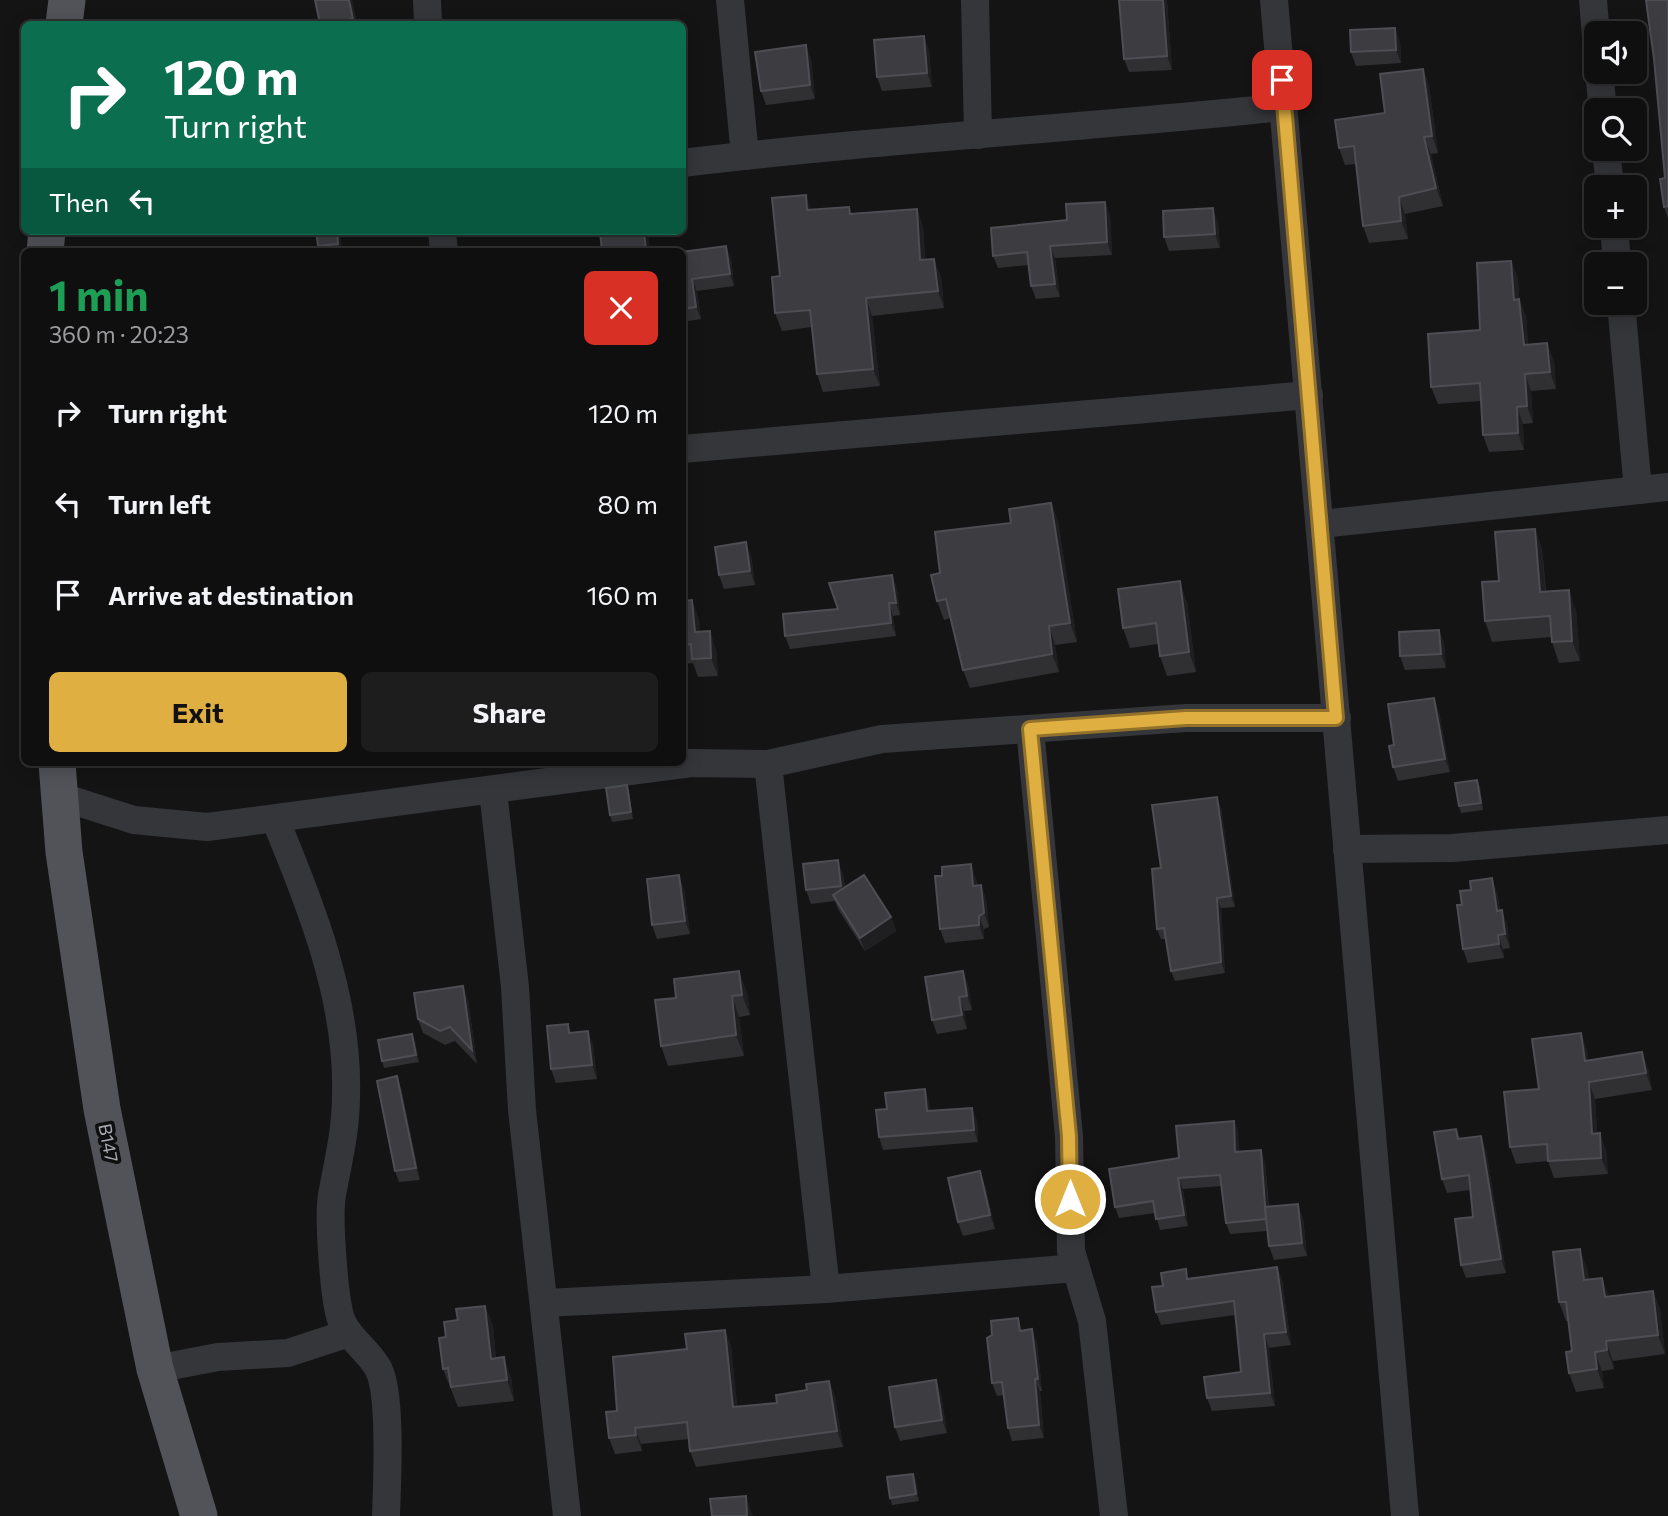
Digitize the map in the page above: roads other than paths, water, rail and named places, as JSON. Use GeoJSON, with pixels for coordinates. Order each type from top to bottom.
{"type":"FeatureCollection","features":[{"type":"Feature","properties":{"kind":"main road"},"geometry":{"type":"LineString","coordinates":[[64,21],[67,0]]}},
{"type":"Feature","properties":{"kind":"main road","name":"B147"},"geometry":{"type":"LineString","coordinates":[[58,780],[74,930],[102,1109],[155,1369],[199,1516]]}},
{"type":"Feature","properties":{"kind":"street"},"geometry":{"type":"LineString","coordinates":[[427,0],[429,21]]}},
{"type":"Feature","properties":{"kind":"street"},"geometry":{"type":"LineString","coordinates":[[730,0],[745,156]]}},
{"type":"Feature","properties":{"kind":"street"},"geometry":{"type":"LineString","coordinates":[[975,0],[978,135]]}},
{"type":"Feature","properties":{"kind":"street"},"geometry":{"type":"LineString","coordinates":[[1275,0],[1405,1516]]}},
{"type":"Feature","properties":{"kind":"street"},"geometry":{"type":"LineString","coordinates":[[1593,0],[1595,21]]}},
{"type":"Feature","properties":{"kind":"street"},"geometry":{"type":"LineString","coordinates":[[686,163],[1284,107]]}},
{"type":"Feature","properties":{"kind":"street"},"geometry":{"type":"LineString","coordinates":[[1622,315],[1638,490]]}},
{"type":"Feature","properties":{"kind":"street"},"geometry":{"type":"LineString","coordinates":[[686,449],[1309,394]]}},
{"type":"Feature","properties":{"kind":"street"},"geometry":{"type":"LineString","coordinates":[[1321,524],[1668,487]]}},
{"type":"Feature","properties":{"kind":"street"},"geometry":{"type":"LineString","coordinates":[[686,764],[768,764],[870,740],[1186,718],[1336,718]]}},
{"type":"Feature","properties":{"kind":"street"},"geometry":{"type":"LineString","coordinates":[[1030,729],[1069,1136],[1070,1223],[1076,1268],[1092,1321],[1114,1516]]}},
{"type":"Feature","properties":{"kind":"street"},"geometry":{"type":"LineString","coordinates":[[768,764],[826,1289]]}},
{"type":"Feature","properties":{"kind":"street"},"geometry":{"type":"LineString","coordinates":[[58,780],[156,824],[207,827],[670,766]]}},
{"type":"Feature","properties":{"kind":"street"},"geometry":{"type":"LineString","coordinates":[[493,791],[515,987],[522,1110],[566,1516]]}},
{"type":"Feature","properties":{"kind":"street"},"geometry":{"type":"LineString","coordinates":[[275,819],[303,888],[343,1035],[346,1097],[331,1216],[339,1314],[349,1333],[366,1349],[380,1371],[387,1438],[386,1516]]}},
{"type":"Feature","properties":{"kind":"street"},"geometry":{"type":"LineString","coordinates":[[1347,849],[1452,848],[1668,830]]}},
{"type":"Feature","properties":{"kind":"street"},"geometry":{"type":"LineString","coordinates":[[545,1303],[826,1289],[1076,1268]]}},
{"type":"Feature","properties":{"kind":"street"},"geometry":{"type":"LineString","coordinates":[[155,1369],[218,1356],[288,1353],[349,1333]]}}]}
